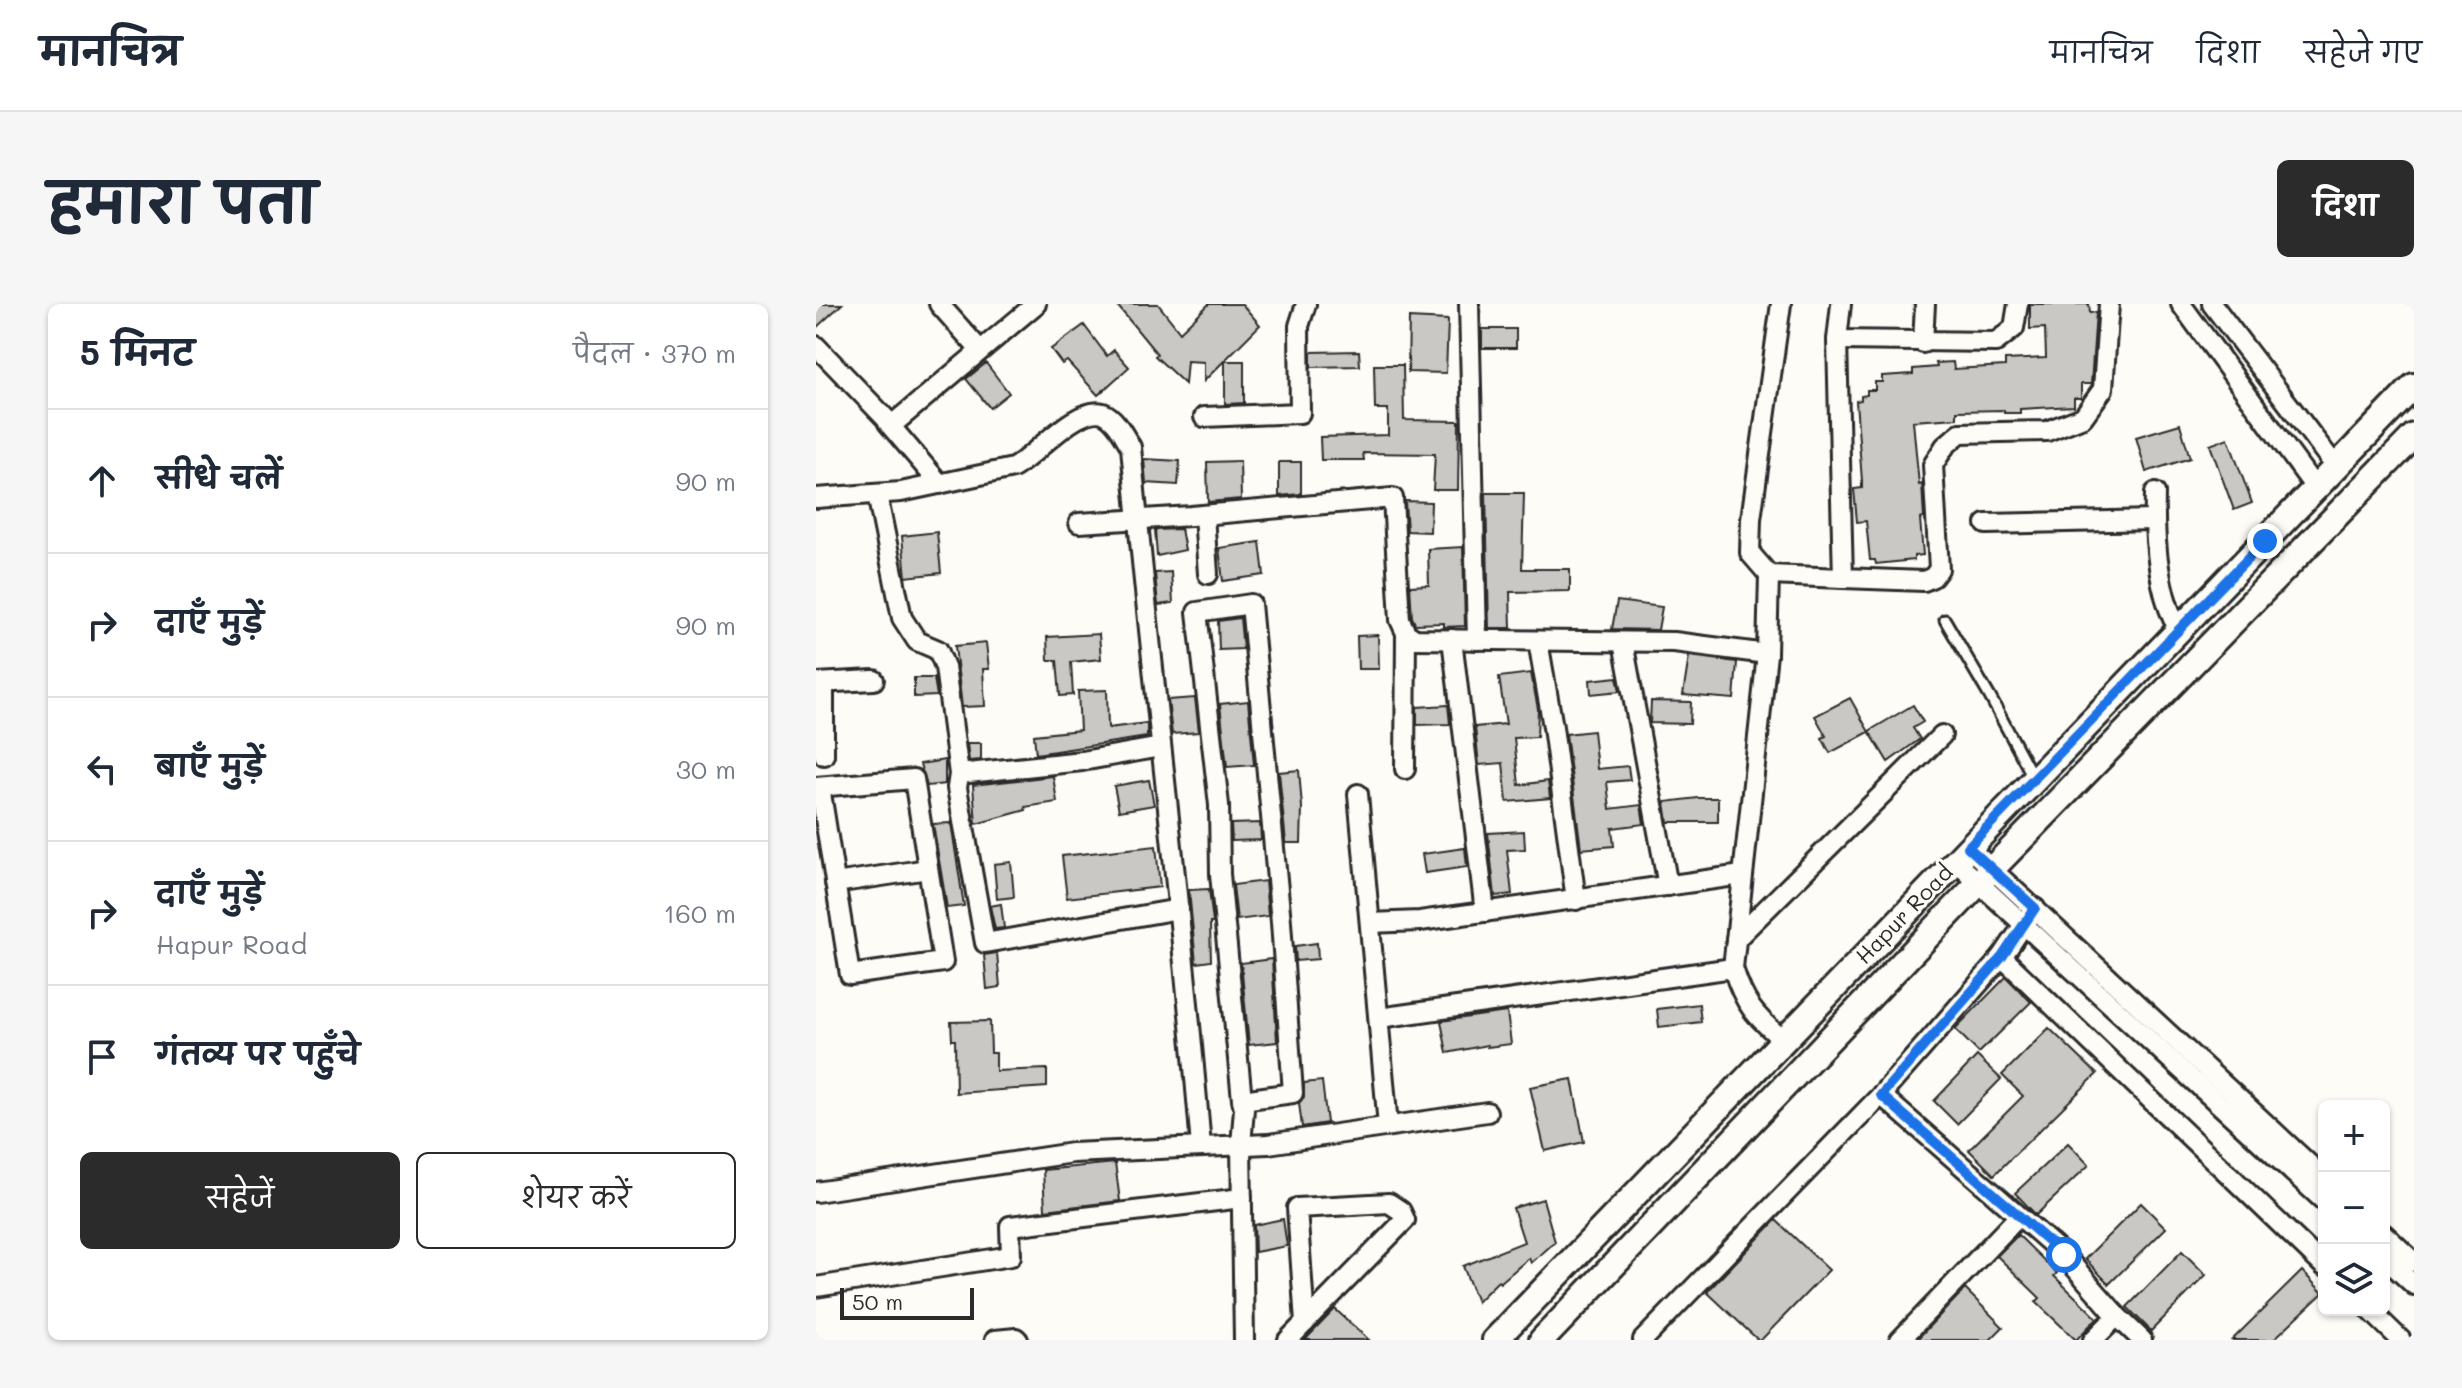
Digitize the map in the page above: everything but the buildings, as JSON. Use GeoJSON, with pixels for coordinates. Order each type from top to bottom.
{"type":"FeatureCollection","features":[{"type":"Feature","properties":{"kind":"main road","name":"Hapur Road"},"geometry":{"type":"LineString","coordinates":[[1495,1340],[2414,386]]}},
{"type":"Feature","properties":{"kind":"main road","name":"Hapur Road"},"geometry":{"type":"LineString","coordinates":[[1542,1340],[1986,876],[2414,436]]}},
{"type":"Feature","properties":{"kind":"street"},"geometry":{"type":"LineString","coordinates":[[939,304],[979,349]]}},
{"type":"Feature","properties":{"kind":"street"},"geometry":{"type":"LineString","coordinates":[[888,423],[894,424],[979,349],[1036,304]]}},
{"type":"Feature","properties":{"kind":"street"},"geometry":{"type":"LineString","coordinates":[[1204,417],[1300,413],[1299,326],[1306,304]]}},
{"type":"Feature","properties":{"kind":"street"},"geometry":{"type":"LineString","coordinates":[[1469,304],[1477,640]]}},
{"type":"Feature","properties":{"kind":"street"},"geometry":{"type":"LineString","coordinates":[[1781,304],[1751,519],[1750,553],[1769,575],[1767,654],[1733,968],[1747,1004],[1783,1040]]}},
{"type":"Feature","properties":{"kind":"street"},"geometry":{"type":"LineString","coordinates":[[1841,304],[1837,340],[1843,578]]}},
{"type":"Feature","properties":{"kind":"street"},"geometry":{"type":"LineString","coordinates":[[1923,343],[1925,304]]}},
{"type":"Feature","properties":{"kind":"street"},"geometry":{"type":"LineString","coordinates":[[1837,340],[1996,342],[2014,328],[2018,304]]}},
{"type":"Feature","properties":{"kind":"street"},"geometry":{"type":"LineString","coordinates":[[1769,575],[1924,581],[1933,577],[1939,569],[1933,465],[1945,446],[1960,433],[2047,431],[2083,417],[2103,389],[2109,304]]}},
{"type":"Feature","properties":{"kind":"street"},"geometry":{"type":"LineString","coordinates":[[2181,304],[2316,489]]}},
{"type":"Feature","properties":{"kind":"street"},"geometry":{"type":"LineString","coordinates":[[2212,304],[2336,467]]}},
{"type":"Feature","properties":{"kind":"street"},"geometry":{"type":"LineString","coordinates":[[816,346],[940,484]]}},
{"type":"Feature","properties":{"kind":"street"},"geometry":{"type":"LineString","coordinates":[[2237,382],[2259,365]]}},
{"type":"Feature","properties":{"kind":"street"},"geometry":{"type":"LineString","coordinates":[[816,498],[901,492],[1013,468],[1026,461],[1069,423],[1086,415],[1102,413],[1118,426],[1131,447],[1201,1147]]}},
{"type":"Feature","properties":{"kind":"street"},"geometry":{"type":"LineString","coordinates":[[2155,493],[2154,520],[2167,606],[2173,619],[2184,625]]}},
{"type":"Feature","properties":{"kind":"street"},"geometry":{"type":"LineString","coordinates":[[877,494],[902,618],[917,641],[938,650],[945,667],[959,774],[957,788],[985,943],[1179,909]]}},
{"type":"Feature","properties":{"kind":"street"},"geometry":{"type":"LineString","coordinates":[[1079,523],[1393,498],[1400,620],[1406,633],[1405,769]]}},
{"type":"Feature","properties":{"kind":"street"},"geometry":{"type":"LineString","coordinates":[[1204,515],[1208,574]]}},
{"type":"Feature","properties":{"kind":"street"},"geometry":{"type":"LineString","coordinates":[[1986,524],[2154,520]]}},
{"type":"Feature","properties":{"kind":"street"},"geometry":{"type":"LineString","coordinates":[[1242,1100],[1293,1093],[1281,922],[1251,604],[1197,612],[1219,805],[1220,874],[1242,1100],[1244,1109],[1241,1145],[1244,1340]]}},
{"type":"Feature","properties":{"kind":"street"},"geometry":{"type":"LineString","coordinates":[[1406,633],[1415,639],[1674,642],[1767,654]]}},
{"type":"Feature","properties":{"kind":"street"},"geometry":{"type":"LineString","coordinates":[[1452,639],[1485,912]]}},
{"type":"Feature","properties":{"kind":"street"},"geometry":{"type":"LineString","coordinates":[[1538,641],[1576,900]]}},
{"type":"Feature","properties":{"kind":"street"},"geometry":{"type":"LineString","coordinates":[[1623,642],[1668,886]]}},
{"type":"Feature","properties":{"kind":"street"},"geometry":{"type":"LineString","coordinates":[[824,755],[820,683],[874,680]]}},
{"type":"Feature","properties":{"kind":"street"},"geometry":{"type":"LineString","coordinates":[[1736,939],[1942,735]]}},
{"type":"Feature","properties":{"kind":"street"},"geometry":{"type":"LineString","coordinates":[[959,774],[1082,761],[1161,747]]}},
{"type":"Feature","properties":{"kind":"street"},"geometry":{"type":"LineString","coordinates":[[914,779],[943,962],[850,975],[818,787],[914,779]]}},
{"type":"Feature","properties":{"kind":"street"},"geometry":{"type":"LineString","coordinates":[[1358,794],[1388,1126]]}},
{"type":"Feature","properties":{"kind":"street"},"geometry":{"type":"LineString","coordinates":[[1962,854],[1986,876],[2035,908],[2318,1172]]}},
{"type":"Feature","properties":{"kind":"street"},"geometry":{"type":"LineString","coordinates":[[835,883],[928,869]]}},
{"type":"Feature","properties":{"kind":"street"},"geometry":{"type":"LineString","coordinates":[[1370,923],[1420,921],[1742,875]]}},
{"type":"Feature","properties":{"kind":"street"},"geometry":{"type":"LineString","coordinates":[[1986,876],[2024,925],[2318,1195]]}},
{"type":"Feature","properties":{"kind":"street"},"geometry":{"type":"LineString","coordinates":[[1643,1340],[1881,1095],[2002,957],[2035,908]]}},
{"type":"Feature","properties":{"kind":"street"},"geometry":{"type":"LineString","coordinates":[[2002,957],[2318,1260]]}},
{"type":"Feature","properties":{"kind":"street"},"geometry":{"type":"LineString","coordinates":[[1379,1018],[1733,968]]}},
{"type":"Feature","properties":{"kind":"street"},"geometry":{"type":"LineString","coordinates":[[1881,1095],[2018,1217],[2036,1228],[2142,1340]]}},
{"type":"Feature","properties":{"kind":"street"},"geometry":{"type":"LineString","coordinates":[[816,1192],[1072,1153],[1268,1144],[1487,1112]]}},
{"type":"Feature","properties":{"kind":"street"},"geometry":{"type":"LineString","coordinates":[[816,1287],[1011,1256],[1010,1226],[1242,1198]]}},
{"type":"Feature","properties":{"kind":"street"},"geometry":{"type":"LineString","coordinates":[[1288,1340],[1305,1323],[1405,1220],[1401,1211],[1389,1203],[1297,1208],[1305,1323]]}},
{"type":"Feature","properties":{"kind":"street"},"geometry":{"type":"LineString","coordinates":[[1900,1340],[2018,1217]]}},
{"type":"Feature","properties":{"kind":"street"},"geometry":{"type":"LineString","coordinates":[[2390,1240],[2414,1262]]}},
{"type":"Feature","properties":{"kind":"street"},"geometry":{"type":"LineString","coordinates":[[2390,1263],[2414,1285]]}},
{"type":"Feature","properties":{"kind":"street"},"geometry":{"type":"LineString","coordinates":[[2093,1340],[2117,1316]]}},
{"type":"Feature","properties":{"kind":"street"},"geometry":{"type":"LineString","coordinates":[[2376,1316],[2401,1340]]}},
{"type":"Feature","properties":{"kind":"street"},"geometry":{"type":"LineString","coordinates":[[995,1340],[1018,1340]]}},
{"type":"Feature","properties":{"kind":"lane"},"geometry":{"type":"LineString","coordinates":[[1945,620],[2034,780]]}},
{"type":"Feature","properties":{"kind":"route"},"geometry":{"type":"LineString","coordinates":[[2064,1255],[1881,1095],[2002,957],[2035,908],[1968,847],[2265,541]]}}]}
